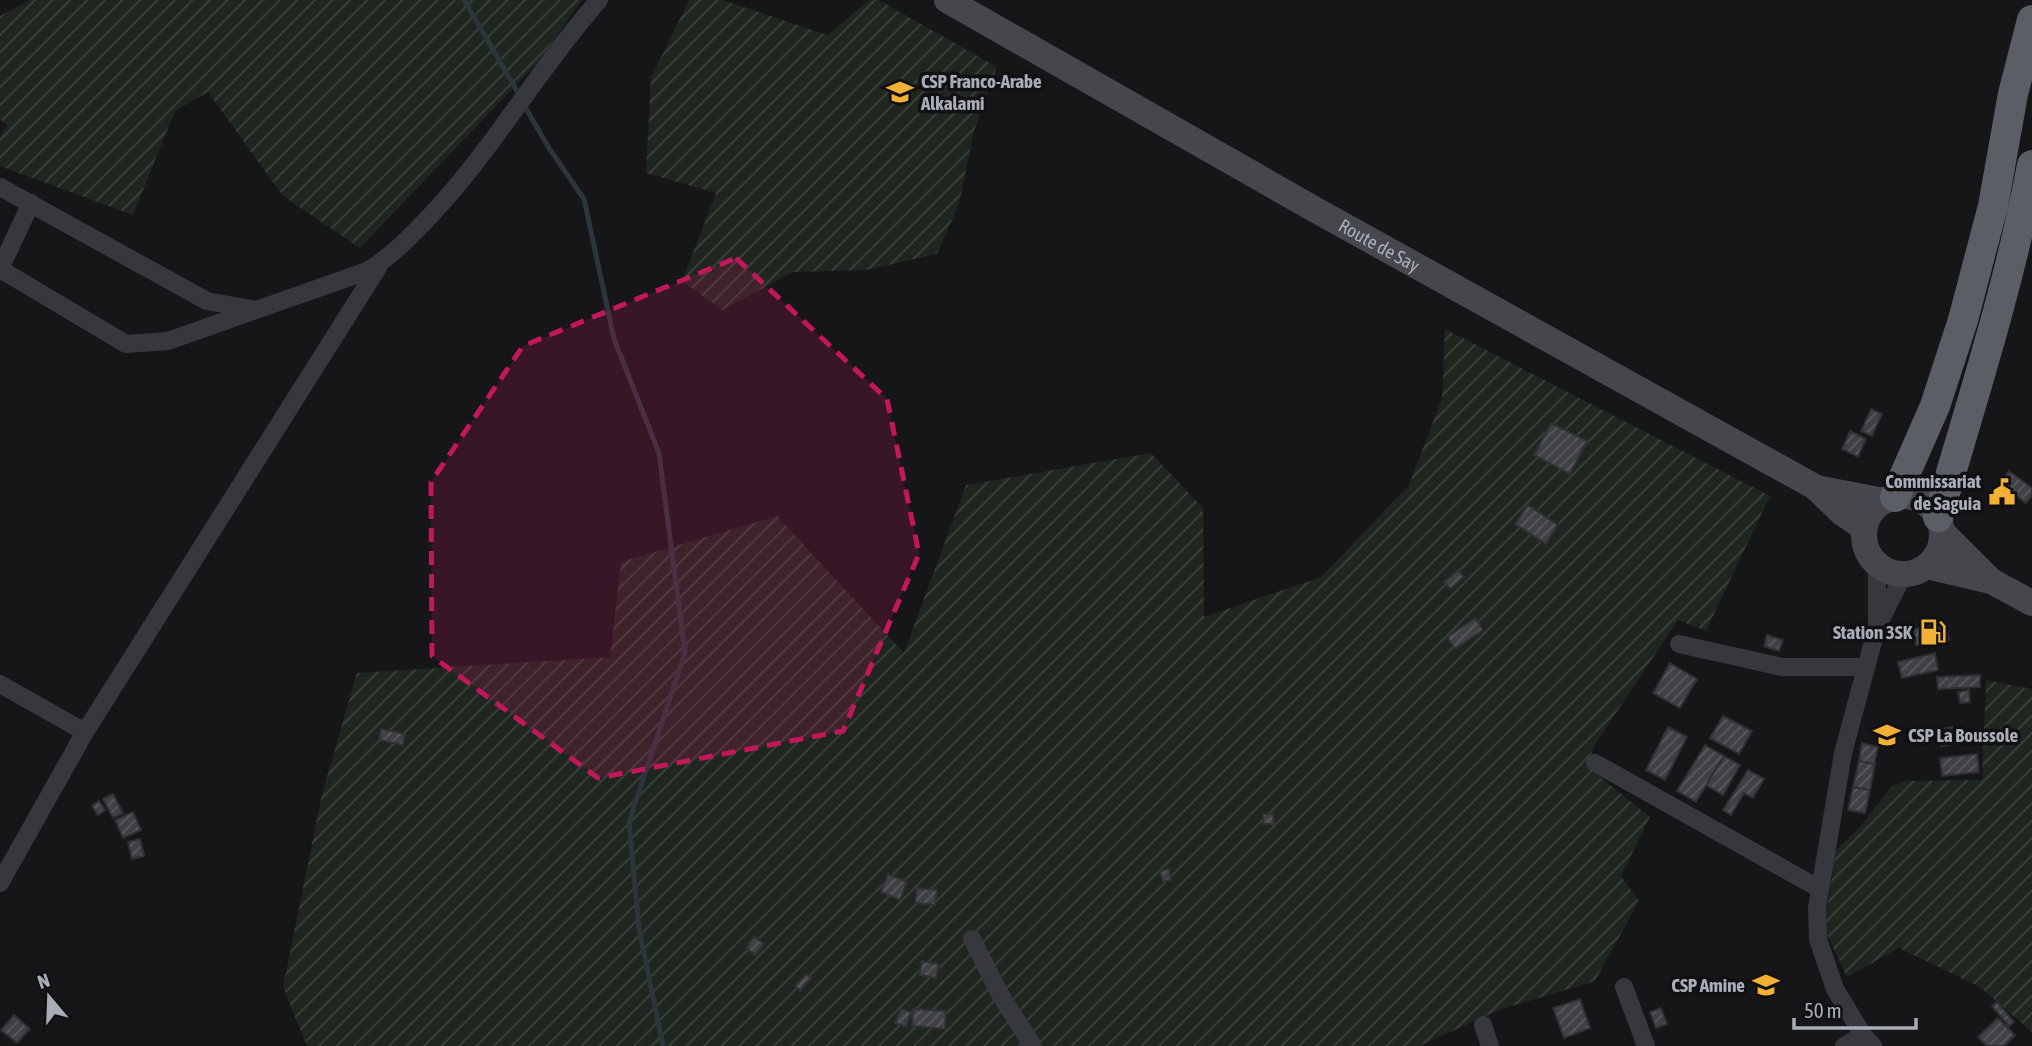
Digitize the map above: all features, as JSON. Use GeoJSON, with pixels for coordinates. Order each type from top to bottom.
{"type":"FeatureCollection","features":[{"type":"Feature","properties":{"kind":"highway"},"geometry":{"type":"LineString","coordinates":[[1889,499],[1935,406],[1963,320],[1993,206],[2013,94],[2032,20]]}},
{"type":"Feature","properties":{"kind":"highway"},"geometry":{"type":"LineString","coordinates":[[1940,524],[2022,219],[2032,165]]}},
{"type":"Feature","properties":{"kind":"main road","name":"Route de Say"},"geometry":{"type":"LineString","coordinates":[[947,0],[982,10],[1302,202],[1815,487],[1864,528]]}},
{"type":"Feature","properties":{"kind":"main road","name":"Route de Say"},"geometry":{"type":"LineString","coordinates":[[1815,487],[1889,499]]}},
{"type":"Feature","properties":{"kind":"main road"},"geometry":{"type":"LineString","coordinates":[[1991,581],[1924,502],[1905,496],[1889,499],[1868,517],[1864,528],[1866,548],[1877,564],[1885,570],[1916,570],[1991,581],[2032,603]]}},
{"type":"Feature","properties":{"kind":"main road"},"geometry":{"type":"LineString","coordinates":[[1916,570],[1939,551],[1940,524]]}},
{"type":"Feature","properties":{"kind":"street"},"geometry":{"type":"LineString","coordinates":[[30,204],[0,269],[126,344],[168,341],[367,271],[382,262],[408,239],[476,162],[576,26],[599,0]]}},
{"type":"Feature","properties":{"kind":"street"},"geometry":{"type":"LineString","coordinates":[[0,187],[207,301],[255,309]]}},
{"type":"Feature","properties":{"kind":"street"},"geometry":{"type":"LineString","coordinates":[[0,883],[85,732],[382,262]]}},
{"type":"Feature","properties":{"kind":"street"},"geometry":{"type":"LineString","coordinates":[[1844,1046],[1868,1040],[1835,989],[1824,961],[1818,939],[1817,908],[1843,753],[1877,627],[1877,564]]}},
{"type":"Feature","properties":{"kind":"street"},"geometry":{"type":"LineString","coordinates":[[1877,627],[1916,570]]}},
{"type":"Feature","properties":{"kind":"street"},"geometry":{"type":"LineString","coordinates":[[1679,644],[1782,667],[1866,667]]}},
{"type":"Feature","properties":{"kind":"street"},"geometry":{"type":"LineString","coordinates":[[0,684],[85,732]]}},
{"type":"Feature","properties":{"kind":"street"},"geometry":{"type":"LineString","coordinates":[[1595,763],[1821,889]]}},
{"type":"Feature","properties":{"kind":"street"},"geometry":{"type":"LineString","coordinates":[[972,940],[1001,996],[1033,1046]]}},
{"type":"Feature","properties":{"kind":"street"},"geometry":{"type":"LineString","coordinates":[[1624,987],[1646,1046]]}},
{"type":"Feature","properties":{"kind":"street"},"geometry":{"type":"LineString","coordinates":[[1483,1025],[1490,1046]]}},
{"type":"Feature","properties":{"kind":"highlighted area"},"geometry":{"type":"Polygon","coordinates":[[[736,258],[887,399],[919,554],[843,731],[598,778],[432,656],[431,482],[523,346],[736,258]]]}},
{"type":"Feature","properties":{"kind":"shaded area"},"geometry":{"type":"Polygon","coordinates":[[[30,0],[582,0],[539,61],[360,248],[283,196],[208,92],[175,111],[133,215],[0,166],[0,136],[7,126],[0,119],[0,16],[30,0]]]}},
{"type":"Feature","properties":{"kind":"shaded area"},"geometry":{"type":"Polygon","coordinates":[[[689,0],[722,0],[828,35],[869,0],[879,0],[997,67],[974,131],[959,204],[937,254],[866,270],[793,272],[722,310],[682,281],[716,193],[646,173],[651,78],[689,0]]]}},
{"type":"Feature","properties":{"kind":"shaded area"},"geometry":{"type":"Polygon","coordinates":[[[1445,329],[1770,496],[1706,631],[1678,620],[1596,743],[1586,766],[1650,817],[1621,876],[1639,901],[1595,981],[1499,1010],[1420,1046],[307,1046],[283,987],[322,794],[357,673],[610,657],[621,562],[777,516],[904,653],[966,485],[1151,453],[1203,508],[1204,617],[1321,577],[1409,485],[1442,398],[1445,329]]]}},
{"type":"Feature","properties":{"kind":"shaded area"},"geometry":{"type":"Polygon","coordinates":[[[1986,680],[2032,689],[2032,1032],[1980,987],[1899,948],[1847,977],[1824,928],[1836,850],[1858,829],[1892,786],[1904,781],[1982,780],[1986,680]]]}},
{"type":"Feature","properties":{"kind":"building"},"geometry":{"type":"Polygon","coordinates":[[[1871,409],[1882,414],[1872,436],[1861,431],[1871,409]]]}},
{"type":"Feature","properties":{"kind":"building"},"geometry":{"type":"Polygon","coordinates":[[[1551,423],[1587,441],[1570,474],[1534,455],[1551,423]]]}},
{"type":"Feature","properties":{"kind":"building"},"geometry":{"type":"Polygon","coordinates":[[[1850,431],[1866,439],[1858,457],[1842,449],[1850,431]]]}},
{"type":"Feature","properties":{"kind":"building"},"geometry":{"type":"Polygon","coordinates":[[[2009,471],[2032,488],[2032,495],[2026,503],[2000,484],[2009,471]]]}},
{"type":"Feature","properties":{"kind":"building"},"geometry":{"type":"Polygon","coordinates":[[[1528,505],[1558,525],[1546,544],[1515,524],[1528,505]]]}},
{"type":"Feature","properties":{"kind":"building"},"geometry":{"type":"Polygon","coordinates":[[[1458,570],[1464,577],[1450,589],[1444,582],[1458,570]]]}},
{"type":"Feature","properties":{"kind":"building"},"geometry":{"type":"Polygon","coordinates":[[[1475,618],[1483,630],[1455,649],[1447,637],[1475,618]]]}},
{"type":"Feature","properties":{"kind":"building"},"geometry":{"type":"Polygon","coordinates":[[[1946,623],[1949,640],[1916,645],[1913,629],[1946,623]]]}},
{"type":"Feature","properties":{"kind":"building"},"geometry":{"type":"Polygon","coordinates":[[[1767,635],[1783,640],[1779,651],[1764,646],[1767,635]]]}},
{"type":"Feature","properties":{"kind":"building"},"geometry":{"type":"Polygon","coordinates":[[[1935,653],[1938,670],[1902,678],[1898,662],[1935,653]]]}},
{"type":"Feature","properties":{"kind":"building"},"geometry":{"type":"Polygon","coordinates":[[[1670,663],[1697,679],[1680,708],[1653,693],[1670,663]]]}},
{"type":"Feature","properties":{"kind":"building"},"geometry":{"type":"Polygon","coordinates":[[[1980,675],[1980,687],[1938,689],[1937,677],[1980,675]]]}},
{"type":"Feature","properties":{"kind":"building"},"geometry":{"type":"Polygon","coordinates":[[[1969,690],[1970,702],[1960,703],[1958,692],[1969,690]]]}},
{"type":"Feature","properties":{"kind":"building"},"geometry":{"type":"Polygon","coordinates":[[[1723,716],[1752,731],[1739,754],[1710,738],[1723,716]]]}},
{"type":"Feature","properties":{"kind":"building"},"geometry":{"type":"Polygon","coordinates":[[[1668,727],[1687,737],[1665,780],[1646,770],[1668,727]]]}},
{"type":"Feature","properties":{"kind":"building"},"geometry":{"type":"Polygon","coordinates":[[[1953,727],[1955,744],[1941,746],[1939,729],[1953,727]]]}},
{"type":"Feature","properties":{"kind":"building"},"geometry":{"type":"Polygon","coordinates":[[[381,729],[405,734],[403,745],[379,740],[381,729]]]}},
{"type":"Feature","properties":{"kind":"building"},"geometry":{"type":"Polygon","coordinates":[[[1862,743],[1878,747],[1874,764],[1859,761],[1862,743]]]}},
{"type":"Feature","properties":{"kind":"building"},"geometry":{"type":"Polygon","coordinates":[[[1705,745],[1724,756],[1696,802],[1677,791],[1705,745]]]}},
{"type":"Feature","properties":{"kind":"building"},"geometry":{"type":"Polygon","coordinates":[[[1977,754],[1979,772],[1942,776],[1940,758],[1977,754]]]}},
{"type":"Feature","properties":{"kind":"building"},"geometry":{"type":"Polygon","coordinates":[[[1724,756],[1740,765],[1723,795],[1706,785],[1724,756]]]}},
{"type":"Feature","properties":{"kind":"building"},"geometry":{"type":"Polygon","coordinates":[[[1859,761],[1875,764],[1870,790],[1853,787],[1859,761]]]}},
{"type":"Feature","properties":{"kind":"building"},"geometry":{"type":"Polygon","coordinates":[[[1748,770],[1764,779],[1753,798],[1744,793],[1731,815],[1723,810],[1748,770]]]}},
{"type":"Feature","properties":{"kind":"building"},"geometry":{"type":"Polygon","coordinates":[[[1853,787],[1870,790],[1865,813],[1848,810],[1853,787]]]}},
{"type":"Feature","properties":{"kind":"building"},"geometry":{"type":"Polygon","coordinates":[[[113,794],[123,813],[113,818],[103,799],[113,794]]]}},
{"type":"Feature","properties":{"kind":"building"},"geometry":{"type":"Polygon","coordinates":[[[99,801],[105,810],[98,815],[92,806],[99,801]]]}},
{"type":"Feature","properties":{"kind":"building"},"geometry":{"type":"Polygon","coordinates":[[[133,812],[141,830],[123,838],[115,820],[133,812]]]}},
{"type":"Feature","properties":{"kind":"building"},"geometry":{"type":"Polygon","coordinates":[[[1263,814],[1273,814],[1274,824],[1263,824],[1263,814]]]}},
{"type":"Feature","properties":{"kind":"building"},"geometry":{"type":"Polygon","coordinates":[[[140,839],[144,856],[132,859],[128,842],[140,839]]]}},
{"type":"Feature","properties":{"kind":"building"},"geometry":{"type":"Polygon","coordinates":[[[1169,869],[1171,880],[1163,882],[1160,871],[1169,869]]]}},
{"type":"Feature","properties":{"kind":"building"},"geometry":{"type":"Polygon","coordinates":[[[888,874],[907,882],[900,900],[881,892],[888,874]]]}},
{"type":"Feature","properties":{"kind":"building"},"geometry":{"type":"Polygon","coordinates":[[[917,888],[937,890],[935,905],[915,903],[917,888]]]}},
{"type":"Feature","properties":{"kind":"building"},"geometry":{"type":"Polygon","coordinates":[[[754,936],[764,944],[755,955],[746,948],[754,936]]]}},
{"type":"Feature","properties":{"kind":"building"},"geometry":{"type":"Polygon","coordinates":[[[922,961],[939,964],[936,978],[919,975],[922,961]]]}},
{"type":"Feature","properties":{"kind":"building"},"geometry":{"type":"Polygon","coordinates":[[[806,974],[811,978],[800,991],[795,986],[806,974]]]}},
{"type":"Feature","properties":{"kind":"building"},"geometry":{"type":"Polygon","coordinates":[[[1580,999],[1590,1028],[1564,1038],[1553,1008],[1580,999]]]}},
{"type":"Feature","properties":{"kind":"building"},"geometry":{"type":"Polygon","coordinates":[[[1997,1002],[2014,1022],[2009,1026],[1992,1006],[1997,1002]]]}},
{"type":"Feature","properties":{"kind":"building"},"geometry":{"type":"Polygon","coordinates":[[[1661,1008],[1667,1024],[1656,1028],[1650,1012],[1661,1008]]]}},
{"type":"Feature","properties":{"kind":"building"},"geometry":{"type":"Polygon","coordinates":[[[901,1009],[911,1012],[906,1027],[895,1023],[901,1009]]]}},
{"type":"Feature","properties":{"kind":"building"},"geometry":{"type":"Polygon","coordinates":[[[913,1009],[946,1011],[945,1029],[912,1026],[913,1009]]]}},
{"type":"Feature","properties":{"kind":"building"},"geometry":{"type":"Polygon","coordinates":[[[14,1015],[30,1029],[17,1043],[1,1030],[14,1015]]]}},
{"type":"Feature","properties":{"kind":"building"},"geometry":{"type":"Polygon","coordinates":[[[1998,1018],[2015,1035],[2004,1046],[1987,1046],[1978,1037],[1998,1018]]]}},
{"type":"Feature","properties":{"kind":"waterway"},"geometry":{"type":"LineString","coordinates":[[464,0],[520,96]]}},
{"type":"Feature","properties":{"kind":"waterway"},"geometry":{"type":"LineString","coordinates":[[524,105],[584,199],[614,339],[659,453],[685,653],[629,822],[639,929],[663,1046]]}},
{"type":"Feature","properties":{"kind":"place","name":"CSP Franco-Arabe Alkalami"},"geometry":{"type":"Point","coordinates":[900,92]}},
{"type":"Feature","properties":{"kind":"place","name":"Commissariat de Saguia"},"geometry":{"type":"Point","coordinates":[2002,492]}},
{"type":"Feature","properties":{"kind":"place","name":"Station 3SK"},"geometry":{"type":"Point","coordinates":[1933,632]}},
{"type":"Feature","properties":{"kind":"place","name":"CSP La Boussole"},"geometry":{"type":"Point","coordinates":[1887,735]}},
{"type":"Feature","properties":{"kind":"place","name":"CSP Amine"},"geometry":{"type":"Point","coordinates":[1766,985]}}]}
